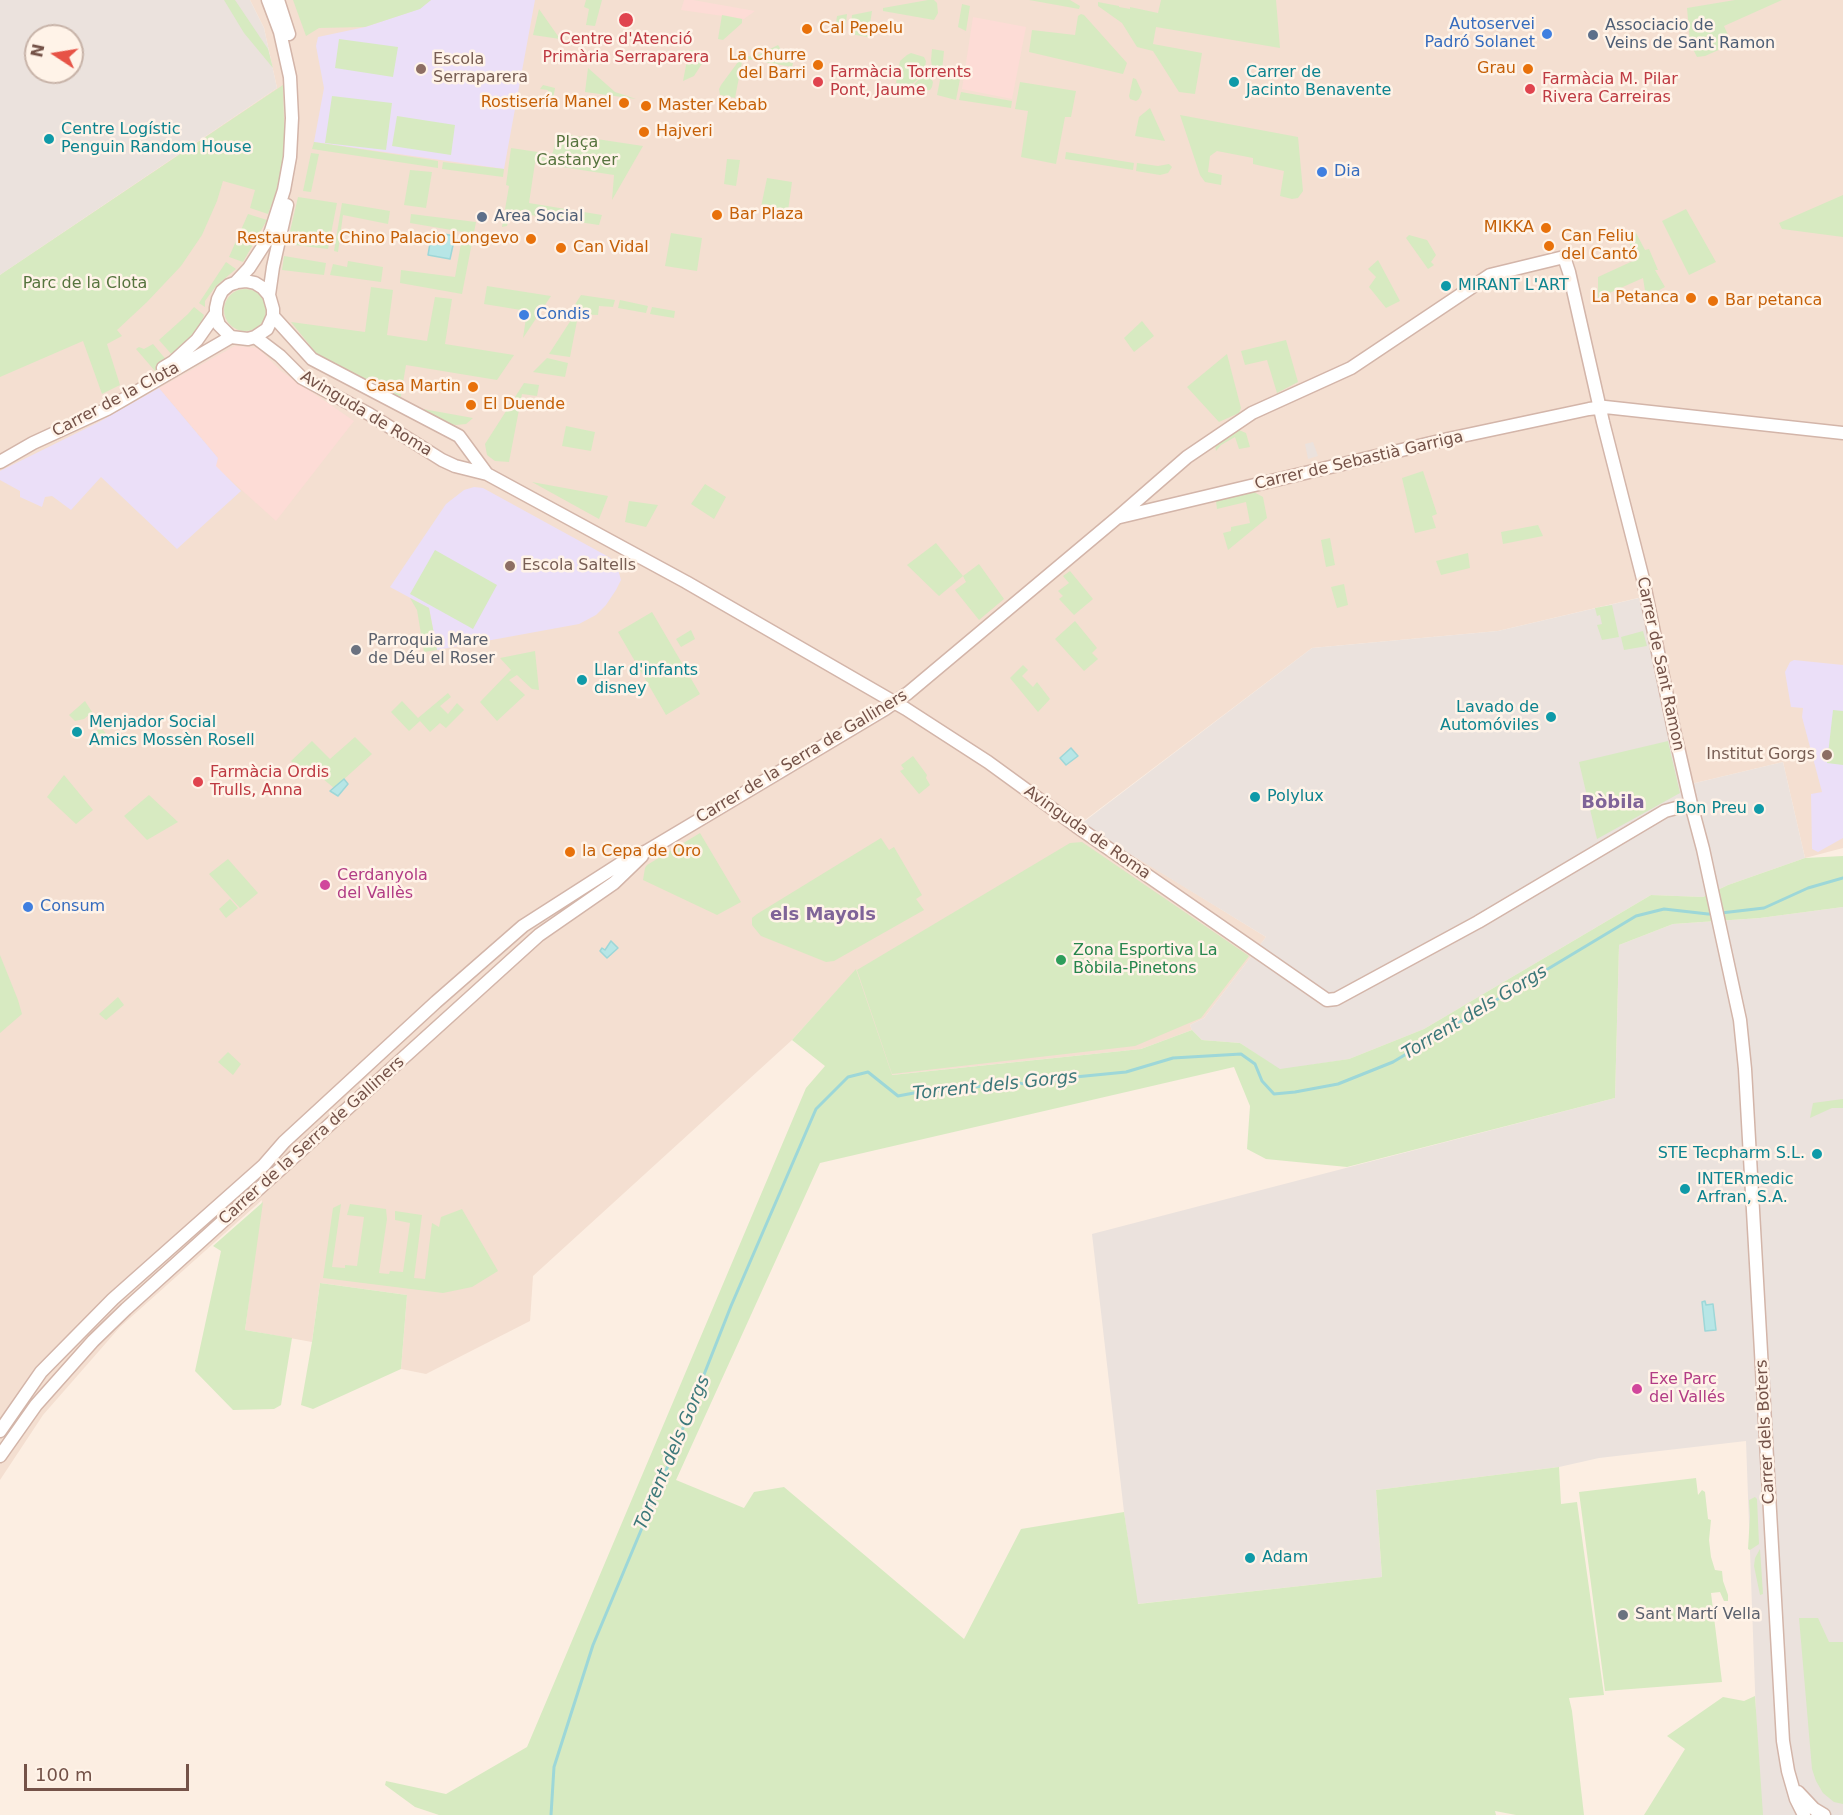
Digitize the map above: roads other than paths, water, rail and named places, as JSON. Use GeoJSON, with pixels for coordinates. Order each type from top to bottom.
{"type":"FeatureCollection","features":[{"type":"Feature","properties":{"kind":"street"},"geometry":{"type":"LineString","coordinates":[[235,283],[246,281],[255,283],[263,288],[272,302],[273,316],[267,328],[255,337],[231,338],[219,325],[216,313],[222,291],[235,283],[249,268],[269,237],[284,190],[290,157],[292,118],[290,77],[280,32],[268,0]]}},
{"type":"Feature","properties":{"kind":"street"},"geometry":{"type":"LineString","coordinates":[[269,295],[292,183],[298,136],[298,88],[289,35],[278,0]]}},
{"type":"Feature","properties":{"kind":"street","name":"Carrer de Sant Ramon"},"geometry":{"type":"LineString","coordinates":[[1490,275],[1564,257],[1569,272],[1646,592],[1687,805],[1703,849],[1714,896],[1740,1020],[1745,1073]]}},
{"type":"Feature","properties":{"kind":"street","name":"Carrer de la Serra de Galliners"},"geometry":{"type":"LineString","coordinates":[[0,1431],[41,1372],[113,1299],[264,1165],[284,1142],[522,926],[626,860],[647,851],[895,702],[1187,457],[1252,413],[1351,368],[1490,275]]}},
{"type":"Feature","properties":{"kind":"street","name":"Carrer de la Clota"},"geometry":{"type":"LineString","coordinates":[[0,462],[33,443],[107,409],[137,389],[173,362],[196,340],[216,313]]}},
{"type":"Feature","properties":{"kind":"street","name":"Avinguda de Roma"},"geometry":{"type":"LineString","coordinates":[[273,316],[312,359],[459,436],[487,474]]}},
{"type":"Feature","properties":{"kind":"street","name":"Avinguda de Roma"},"geometry":{"type":"LineString","coordinates":[[255,337],[280,356],[302,378],[369,414],[442,460],[455,466],[487,474],[686,582],[895,702],[988,762],[1327,1000],[1331,1001],[1488,916],[1665,811],[1687,805]]}},
{"type":"Feature","properties":{"kind":"street","name":"Carrer de la Clota"},"geometry":{"type":"LineString","coordinates":[[150,380],[231,338]]}},
{"type":"Feature","properties":{"kind":"street","name":"Carrer de la Clota"},"geometry":{"type":"LineString","coordinates":[[0,453],[44,429],[137,389]]}},
{"type":"Feature","properties":{"kind":"street","name":"Carrer de Sebastià Garriga"},"geometry":{"type":"LineString","coordinates":[[1118,517],[1448,439],[1601,407],[1843,433]]}},
{"type":"Feature","properties":{"kind":"street"},"geometry":{"type":"LineString","coordinates":[[1146,492],[1155,508]]}},
{"type":"Feature","properties":{"kind":"street","name":"Carrer de la Serra de Galliners"},"geometry":{"type":"LineString","coordinates":[[0,1456],[36,1405],[93,1341],[539,935],[614,883],[647,851]]}},
{"type":"Feature","properties":{"kind":"street"},"geometry":{"type":"LineString","coordinates":[[614,883],[610,879],[617,871],[616,867]]}},
{"type":"Feature","properties":{"kind":"street"},"geometry":{"type":"LineString","coordinates":[[562,901],[570,904],[572,914]]}},
{"type":"Feature","properties":{"kind":"street","name":"Carrer dels Boters"},"geometry":{"type":"LineString","coordinates":[[1745,1073],[1783,1741],[1788,1771],[1804,1815]]}},
{"type":"Feature","properties":{"kind":"street"},"geometry":{"type":"LineString","coordinates":[[1794,1789],[1814,1809],[1824,1815]]}},
{"type":"Feature","properties":{"kind":"water"},"geometry":{"type":"Polygon","coordinates":[[[432,232],[455,236],[450,259],[428,255],[432,232]]]}},
{"type":"Feature","properties":{"kind":"water"},"geometry":{"type":"Polygon","coordinates":[[[1071,748],[1078,756],[1066,765],[1060,758],[1071,748]]]}},
{"type":"Feature","properties":{"kind":"water"},"geometry":{"type":"Polygon","coordinates":[[[344,779],[348,784],[338,796],[330,791],[344,779]]]}},
{"type":"Feature","properties":{"kind":"water"},"geometry":{"type":"Polygon","coordinates":[[[611,941],[618,948],[607,958],[600,951],[602,948],[605,950],[611,941]]]}},
{"type":"Feature","properties":{"kind":"water"},"geometry":{"type":"Polygon","coordinates":[[[1705,1301],[1706,1305],[1713,1304],[1716,1330],[1705,1331],[1702,1302],[1705,1301]]]}},
{"type":"Feature","properties":{"kind":"waterway","name":"Torrent dels Gorgs"},"geometry":{"type":"LineString","coordinates":[[1721,913],[1764,908],[1808,888],[1843,878]]}},
{"type":"Feature","properties":{"kind":"waterway","name":"Torrent dels Gorgs"},"geometry":{"type":"LineString","coordinates":[[551,1815],[554,1767],[593,1645],[670,1461],[731,1306],[816,1109],[848,1077],[868,1072],[898,1096],[1010,1082],[1033,1085],[1075,1077],[1126,1072],[1173,1058],[1241,1054],[1255,1064],[1262,1081],[1274,1094],[1338,1084],[1393,1062],[1636,916],[1664,909],[1715,914]]}},
{"type":"Feature","properties":{"kind":"place","name":"Centre d'Atenció Primària Serraparera"},"geometry":{"type":"Point","coordinates":[626,20]}},
{"type":"Feature","properties":{"kind":"place","name":"Cal Pepelu"},"geometry":{"type":"Point","coordinates":[807,29]}},
{"type":"Feature","properties":{"kind":"place","name":"Autoservei Padró Solanet"},"geometry":{"type":"Point","coordinates":[1547,34]}},
{"type":"Feature","properties":{"kind":"place","name":"Associacio de Veins de Sant Ramon"},"geometry":{"type":"Point","coordinates":[1593,35]}},
{"type":"Feature","properties":{"kind":"place","name":"La Churre del Barri"},"geometry":{"type":"Point","coordinates":[818,65]}},
{"type":"Feature","properties":{"kind":"place","name":"Escola Serraparera"},"geometry":{"type":"Point","coordinates":[421,69]}},
{"type":"Feature","properties":{"kind":"place","name":"Grau"},"geometry":{"type":"Point","coordinates":[1528,69]}},
{"type":"Feature","properties":{"kind":"place","name":"Farmàcia Torrents Pont, Jaume"},"geometry":{"type":"Point","coordinates":[818,82]}},
{"type":"Feature","properties":{"kind":"place","name":"Carrer de Jacinto Benavente"},"geometry":{"type":"Point","coordinates":[1234,82]}},
{"type":"Feature","properties":{"kind":"place","name":"Farmàcia M. Pilar Rivera Carreiras"},"geometry":{"type":"Point","coordinates":[1530,89]}},
{"type":"Feature","properties":{"kind":"place","name":"Rostisería Manel"},"geometry":{"type":"Point","coordinates":[624,103]}},
{"type":"Feature","properties":{"kind":"place","name":"Master Kebab"},"geometry":{"type":"Point","coordinates":[646,106]}},
{"type":"Feature","properties":{"kind":"place","name":"Hajveri"},"geometry":{"type":"Point","coordinates":[644,132]}},
{"type":"Feature","properties":{"kind":"place","name":"Centre Logístic Penguin Random House"},"geometry":{"type":"Point","coordinates":[49,139]}},
{"type":"Feature","properties":{"kind":"place","name":"Dia"},"geometry":{"type":"Point","coordinates":[1322,172]}},
{"type":"Feature","properties":{"kind":"place","name":"Bar Plaza"},"geometry":{"type":"Point","coordinates":[717,215]}},
{"type":"Feature","properties":{"kind":"place","name":"Area Social"},"geometry":{"type":"Point","coordinates":[482,217]}},
{"type":"Feature","properties":{"kind":"place","name":"MIKKA"},"geometry":{"type":"Point","coordinates":[1546,228]}},
{"type":"Feature","properties":{"kind":"place","name":"Restaurante Chino Palacio Longevo"},"geometry":{"type":"Point","coordinates":[531,239]}},
{"type":"Feature","properties":{"kind":"place","name":"Can Feliu del Cantó"},"geometry":{"type":"Point","coordinates":[1549,246]}},
{"type":"Feature","properties":{"kind":"place","name":"Can Vidal"},"geometry":{"type":"Point","coordinates":[561,248]}},
{"type":"Feature","properties":{"kind":"place","name":"MIRANT L'ART"},"geometry":{"type":"Point","coordinates":[1446,286]}},
{"type":"Feature","properties":{"kind":"place","name":"La Petanca"},"geometry":{"type":"Point","coordinates":[1691,298]}},
{"type":"Feature","properties":{"kind":"place","name":"Bar petanca"},"geometry":{"type":"Point","coordinates":[1713,301]}},
{"type":"Feature","properties":{"kind":"place","name":"Condis"},"geometry":{"type":"Point","coordinates":[524,315]}},
{"type":"Feature","properties":{"kind":"place","name":"Casa Martin"},"geometry":{"type":"Point","coordinates":[473,387]}},
{"type":"Feature","properties":{"kind":"place","name":"El Duende"},"geometry":{"type":"Point","coordinates":[471,405]}},
{"type":"Feature","properties":{"kind":"place","name":"Escola Saltells"},"geometry":{"type":"Point","coordinates":[510,566]}},
{"type":"Feature","properties":{"kind":"place","name":"Parroquia Mare de Déu el Roser"},"geometry":{"type":"Point","coordinates":[356,650]}},
{"type":"Feature","properties":{"kind":"place","name":"Llar d'infants disney"},"geometry":{"type":"Point","coordinates":[582,680]}},
{"type":"Feature","properties":{"kind":"place","name":"Lavado de Automóviles"},"geometry":{"type":"Point","coordinates":[1551,717]}},
{"type":"Feature","properties":{"kind":"place","name":"Menjador Social Amics Mossèn Rosell"},"geometry":{"type":"Point","coordinates":[77,732]}},
{"type":"Feature","properties":{"kind":"place","name":"Institut Gorgs"},"geometry":{"type":"Point","coordinates":[1827,755]}},
{"type":"Feature","properties":{"kind":"place","name":"Farmàcia Ordis Trulls, Anna"},"geometry":{"type":"Point","coordinates":[198,782]}},
{"type":"Feature","properties":{"kind":"place","name":"Polylux"},"geometry":{"type":"Point","coordinates":[1255,797]}},
{"type":"Feature","properties":{"kind":"place","name":"Bon Preu"},"geometry":{"type":"Point","coordinates":[1759,809]}},
{"type":"Feature","properties":{"kind":"place","name":"la Cepa de Oro"},"geometry":{"type":"Point","coordinates":[570,852]}},
{"type":"Feature","properties":{"kind":"place","name":"Cerdanyola del Vallès"},"geometry":{"type":"Point","coordinates":[325,885]}},
{"type":"Feature","properties":{"kind":"place","name":"Consum"},"geometry":{"type":"Point","coordinates":[28,907]}},
{"type":"Feature","properties":{"kind":"place","name":"Zona Esportiva La Bòbila-Pinetons"},"geometry":{"type":"Point","coordinates":[1061,960]}},
{"type":"Feature","properties":{"kind":"place","name":"STE Tecpharm S.L."},"geometry":{"type":"Point","coordinates":[1817,1154]}},
{"type":"Feature","properties":{"kind":"place","name":"INTERmedic Arfran, S.A."},"geometry":{"type":"Point","coordinates":[1685,1189]}},
{"type":"Feature","properties":{"kind":"place","name":"Exe Parc del Vallés"},"geometry":{"type":"Point","coordinates":[1637,1389]}},
{"type":"Feature","properties":{"kind":"place","name":"Adam"},"geometry":{"type":"Point","coordinates":[1250,1558]}},
{"type":"Feature","properties":{"kind":"place","name":"Sant Martí Vella"},"geometry":{"type":"Point","coordinates":[1623,1615]}},
{"type":"Feature","properties":{"kind":"district","name":"Bòbila"},"geometry":{"type":"Point","coordinates":[1613,803]}},
{"type":"Feature","properties":{"kind":"district","name":"els Mayols"},"geometry":{"type":"Point","coordinates":[823,915]}},
{"type":"Feature","properties":{"kind":"park label","name":"Plaça Castanyer"},"geometry":{"type":"Point","coordinates":[577,152]}},
{"type":"Feature","properties":{"kind":"park label","name":"Parc de la Clota"},"geometry":{"type":"Point","coordinates":[85,284]}}]}
